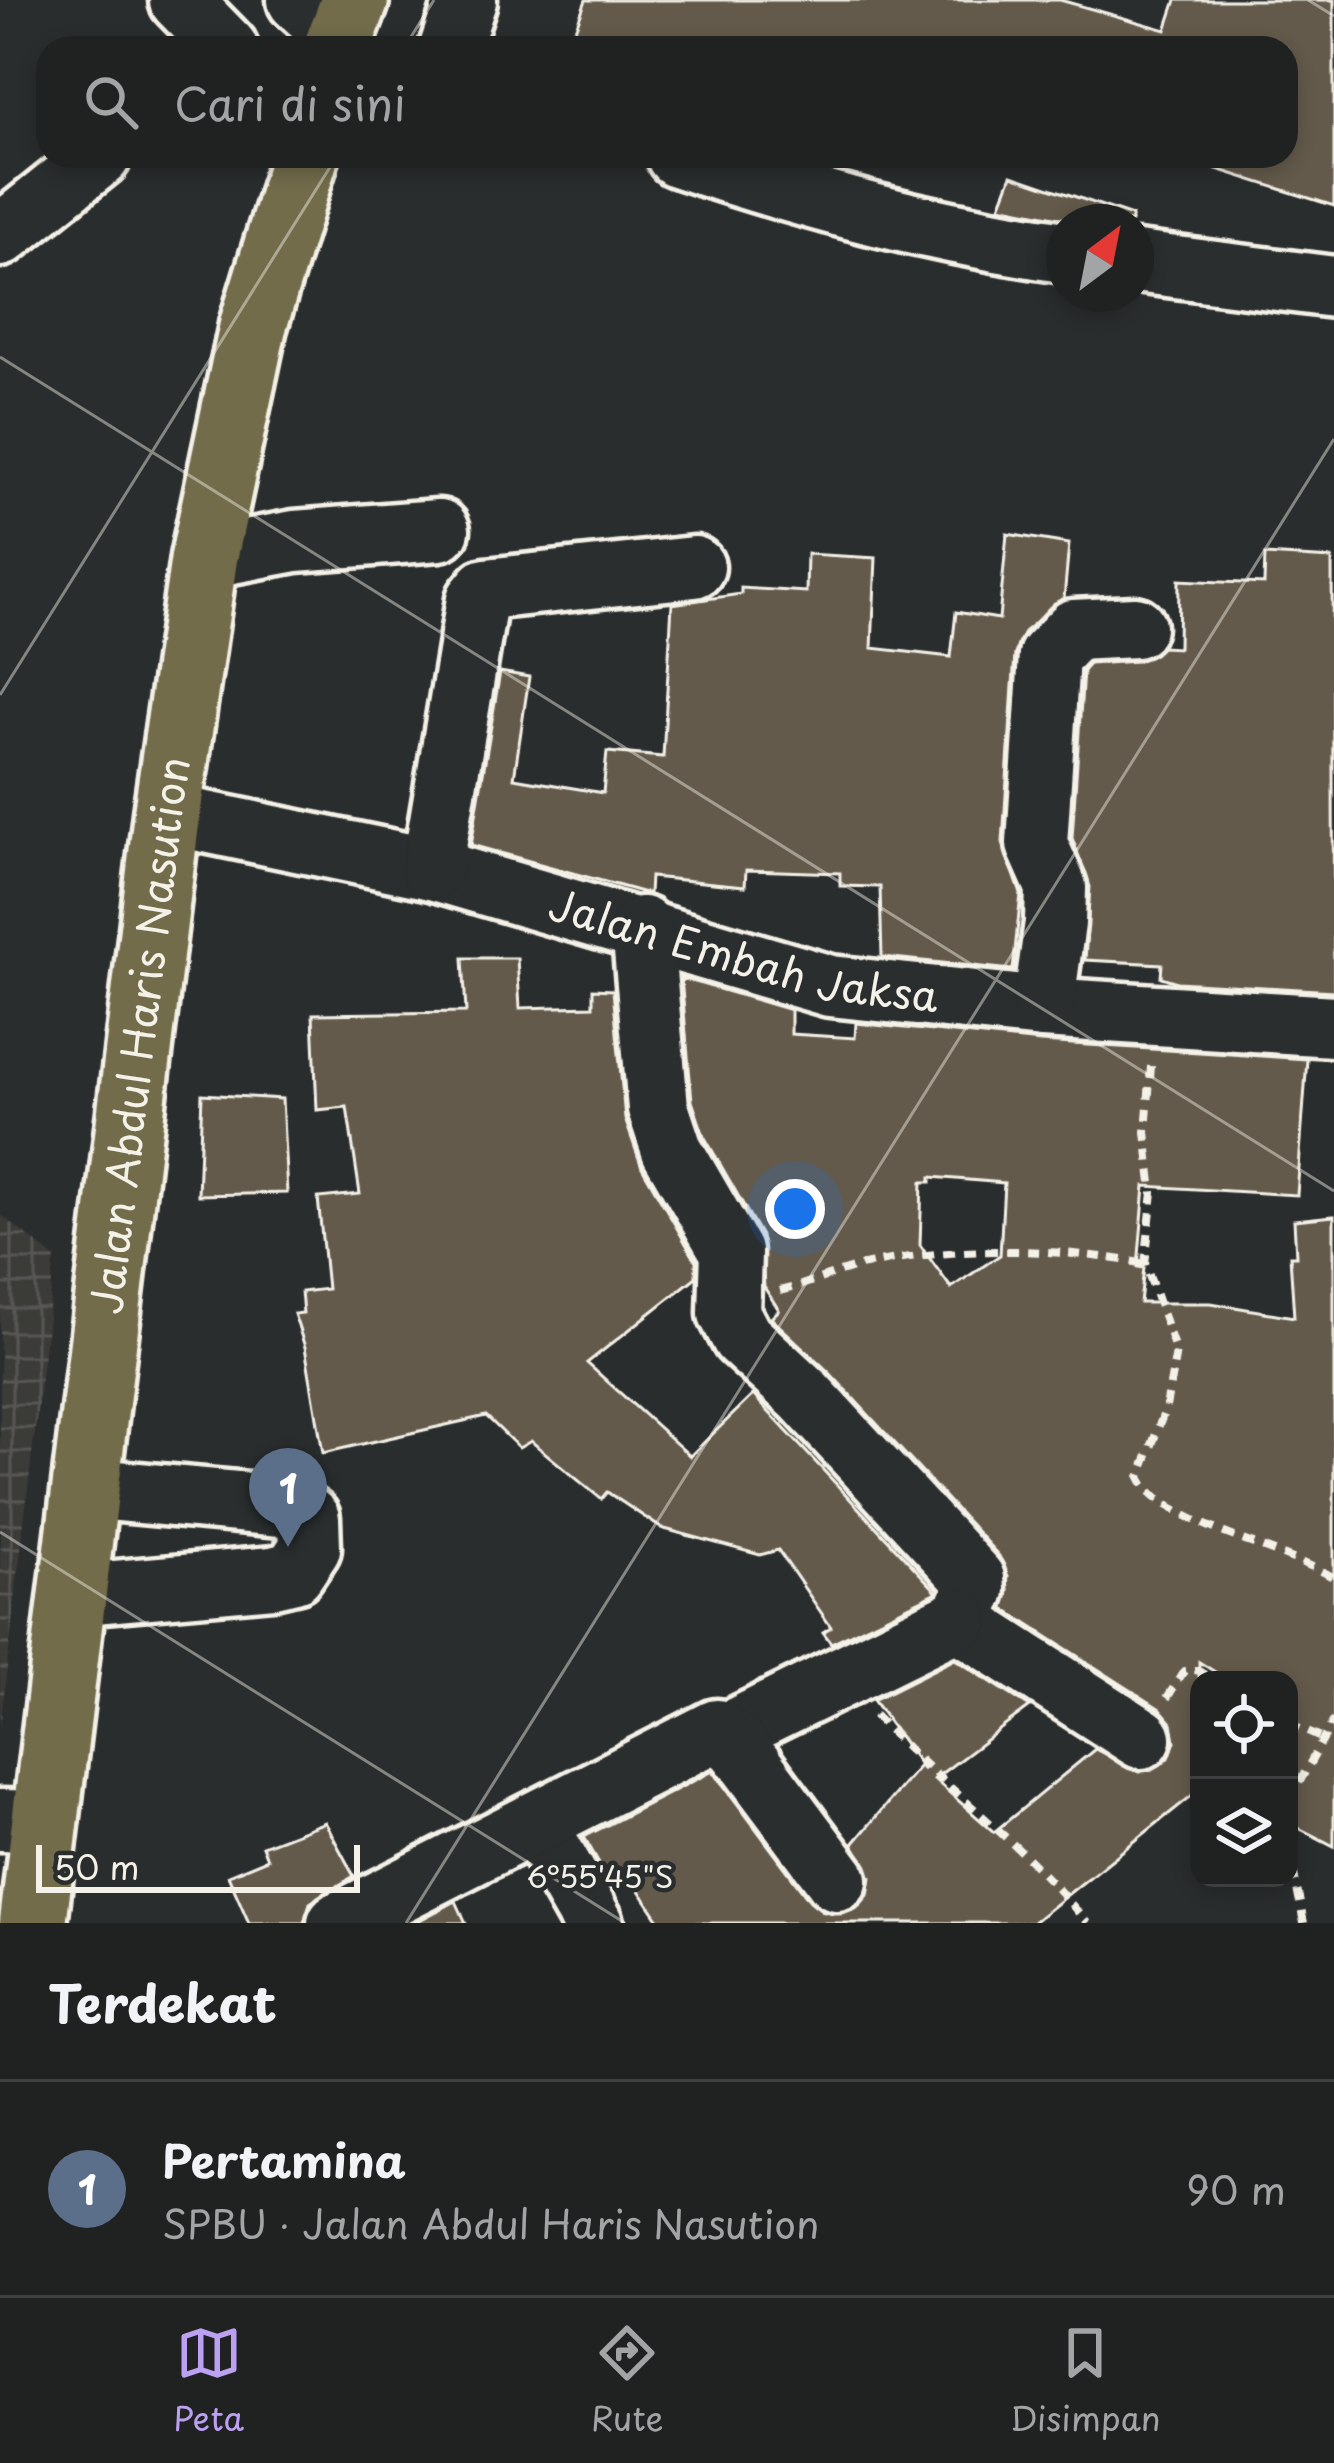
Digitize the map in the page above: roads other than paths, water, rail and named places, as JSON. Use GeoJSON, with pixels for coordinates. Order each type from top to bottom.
{"type":"FeatureCollection","features":[{"type":"Feature","properties":{"kind":"highway","name":"Jalan Abdul Haris Nasution"},"geometry":{"type":"LineString","coordinates":[[33,1923],[23,1820],[71,1595],[166,814],[211,528],[253,326],[301,168]]}},
{"type":"Feature","properties":{"kind":"street"},"geometry":{"type":"LineString","coordinates":[[180,0],[215,36]]}},
{"type":"Feature","properties":{"kind":"street"},"geometry":{"type":"LineString","coordinates":[[454,36],[466,0]]}},
{"type":"Feature","properties":{"kind":"street"},"geometry":{"type":"LineString","coordinates":[[0,236],[85,168]]}},
{"type":"Feature","properties":{"kind":"street"},"geometry":{"type":"LineString","coordinates":[[712,168],[819,204],[973,239],[1046,249]]}},
{"type":"Feature","properties":{"kind":"street"},"geometry":{"type":"LineString","coordinates":[[1154,264],[1334,287]]}},
{"type":"Feature","properties":{"kind":"street"},"geometry":{"type":"LineString","coordinates":[[211,528],[295,541],[439,530]]}},
{"type":"Feature","properties":{"kind":"street"},"geometry":{"type":"LineString","coordinates":[[432,869],[477,600],[486,589],[694,567]]}},
{"type":"Feature","properties":{"kind":"street"},"geometry":{"type":"LineString","coordinates":[[1043,1009],[1055,923],[1055,887],[1037,844],[1048,656],[1074,630],[1135,627]]}},
{"type":"Feature","properties":{"kind":"street","name":"Jalan Embah Jaksa"},"geometry":{"type":"LineString","coordinates":[[166,814],[432,869],[830,986],[1043,1009],[1334,1026]]}},
{"type":"Feature","properties":{"kind":"street"},"geometry":{"type":"LineString","coordinates":[[642,927],[658,1108],[672,1150],[731,1252],[729,1313],[742,1338],[804,1395],[974,1579],[975,1590],[959,1618],[726,1734]]}},
{"type":"Feature","properties":{"kind":"street"},"geometry":{"type":"LineString","coordinates":[[71,1595],[273,1577],[294,1571],[310,1548],[309,1520],[292,1507],[85,1488]]}},
{"type":"Feature","properties":{"kind":"street"},"geometry":{"type":"LineString","coordinates":[[959,1618],[1142,1738]]}},
{"type":"Feature","properties":{"kind":"street"},"geometry":{"type":"LineString","coordinates":[[338,1923],[717,1730],[726,1734],[837,1880]]}},
{"type":"Feature","properties":{"kind":"street"},"geometry":{"type":"LineString","coordinates":[[536,1823],[593,1923]]}},
{"type":"Feature","properties":{"kind":"place","name":"Pertamina"},"geometry":{"type":"Point","coordinates":[288,1547]}}]}
